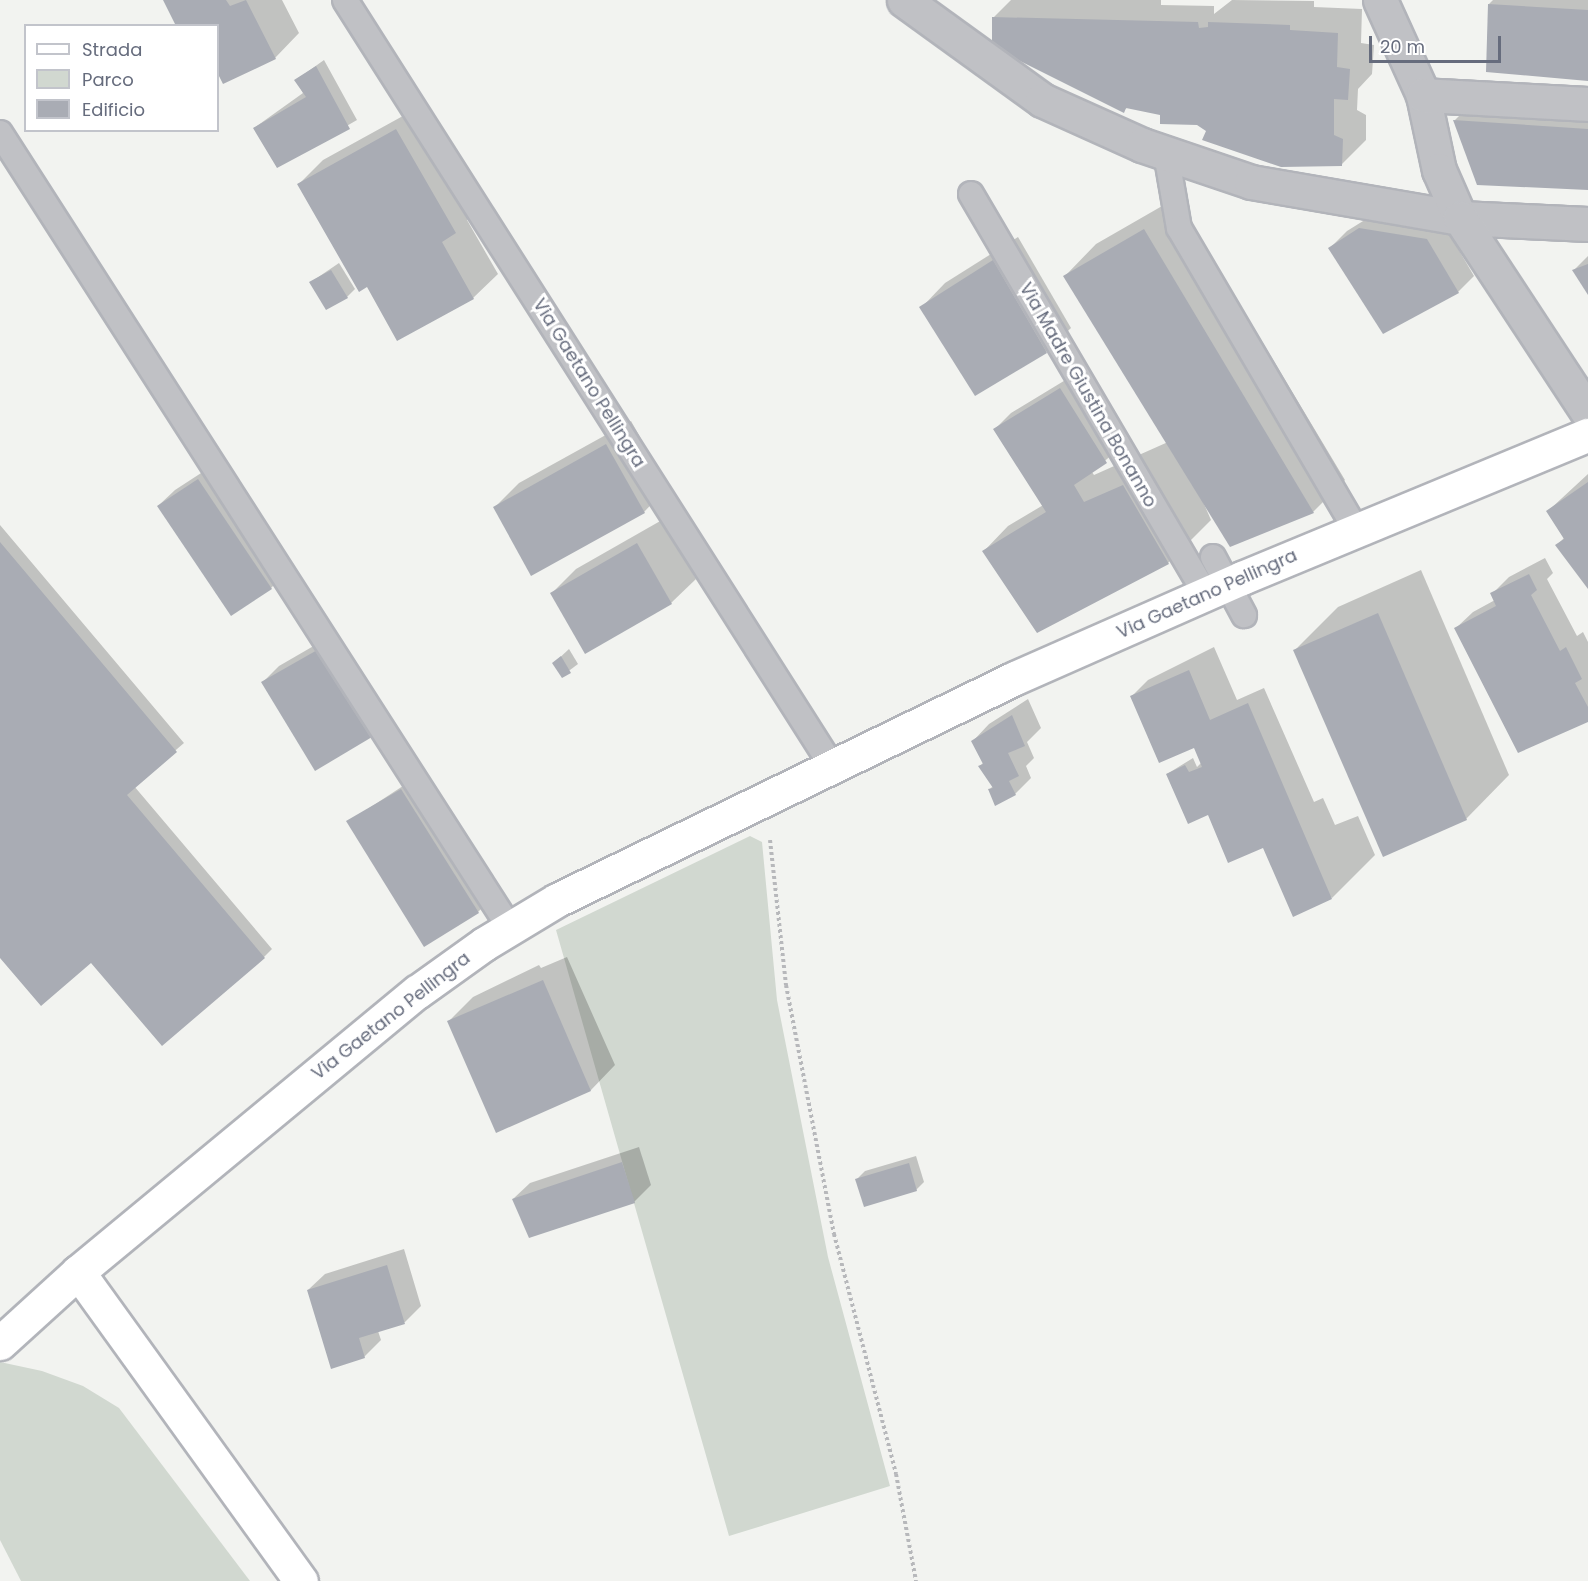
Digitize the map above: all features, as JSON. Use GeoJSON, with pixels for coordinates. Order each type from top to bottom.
{"type":"FeatureCollection","features":[{"type":"Feature","properties":{"kind":"street"},"geometry":{"type":"LineString","coordinates":[[1380,0],[1423,95],[1439,170],[1460,219],[1588,413]]}},
{"type":"Feature","properties":{"kind":"street"},"geometry":{"type":"LineString","coordinates":[[917,3],[1042,100],[1166,153],[1251,182],[1460,219],[1588,224]]}},
{"type":"Feature","properties":{"kind":"street"},"geometry":{"type":"LineString","coordinates":[[1423,95],[1588,104]]}},
{"type":"Feature","properties":{"kind":"street","name":"Via Gaetano Pellingra"},"geometry":{"type":"LineString","coordinates":[[0,1343],[78,1272],[417,992],[510,928],[557,900],[1216,579],[1356,530],[1588,435]]}},
{"type":"Feature","properties":{"kind":"street"},"geometry":{"type":"LineString","coordinates":[[78,1272],[301,1581]]}},
{"type":"Feature","properties":{"kind":"lane","name":"Via Gaetano Pellingra"},"geometry":{"type":"LineString","coordinates":[[345,0],[832,766]]}},
{"type":"Feature","properties":{"kind":"lane"},"geometry":{"type":"LineString","coordinates":[[0,133],[510,928]]}},
{"type":"Feature","properties":{"kind":"lane"},"geometry":{"type":"LineString","coordinates":[[1166,153],[1179,228],[1356,530]]}},
{"type":"Feature","properties":{"kind":"lane","name":"Via Madre Giustina Bonanno"},"geometry":{"type":"LineString","coordinates":[[971,194],[1216,579],[1244,615]]}},
{"type":"Feature","properties":{"kind":"path"},"geometry":{"type":"LineString","coordinates":[[769,797],[770,849],[786,985],[834,1234],[896,1474],[916,1581]]}},
{"type":"Feature","properties":{"kind":"green space"},"geometry":{"type":"Polygon","coordinates":[[[750,836],[762,842],[777,1000],[828,1257],[890,1486],[729,1536],[556,930],[750,836]]]}},
{"type":"Feature","properties":{"kind":"green space"},"geometry":{"type":"Polygon","coordinates":[[[0,1362],[42,1371],[83,1386],[119,1408],[250,1581],[21,1581],[0,1540],[0,1362]]]}},
{"type":"Feature","properties":{"kind":"building"},"geometry":{"type":"Polygon","coordinates":[[[163,0],[226,0],[230,6],[246,0],[276,59],[223,84],[219,76],[219,24],[175,24],[163,0]]]}},
{"type":"Feature","properties":{"kind":"building"},"geometry":{"type":"Polygon","coordinates":[[[1488,4],[1588,10],[1588,81],[1486,72],[1488,4]]]}},
{"type":"Feature","properties":{"kind":"building"},"geometry":{"type":"Polygon","coordinates":[[[992,17],[1198,22],[1199,28],[1208,27],[1208,22],[1290,25],[1290,30],[1338,33],[1337,67],[1350,69],[1348,100],[1334,99],[1334,135],[1343,139],[1342,166],[1281,167],[1202,140],[1206,131],[1197,125],[1160,124],[1160,115],[1126,108],[1124,113],[992,47],[992,17]]]}},
{"type":"Feature","properties":{"kind":"building"},"geometry":{"type":"Polygon","coordinates":[[[316,66],[350,129],[277,168],[253,128],[306,97],[294,80],[316,66]]]}},
{"type":"Feature","properties":{"kind":"building"},"geometry":{"type":"Polygon","coordinates":[[[1453,120],[1588,129],[1588,190],[1477,185],[1453,120]]]}},
{"type":"Feature","properties":{"kind":"building"},"geometry":{"type":"Polygon","coordinates":[[[396,129],[456,233],[442,242],[474,299],[397,341],[367,287],[359,292],[297,184],[396,129]]]}},
{"type":"Feature","properties":{"kind":"building"},"geometry":{"type":"Polygon","coordinates":[[[1359,228],[1427,239],[1459,293],[1383,334],[1328,248],[1359,228]]]}},
{"type":"Feature","properties":{"kind":"building"},"geometry":{"type":"Polygon","coordinates":[[[1144,229],[1314,513],[1230,547],[1063,276],[1144,229]]]}},
{"type":"Feature","properties":{"kind":"building"},"geometry":{"type":"Polygon","coordinates":[[[993,260],[1047,353],[975,396],[919,307],[993,260]]]}},
{"type":"Feature","properties":{"kind":"building"},"geometry":{"type":"Polygon","coordinates":[[[1588,264],[1588,295],[1572,270],[1588,264]]]}},
{"type":"Feature","properties":{"kind":"building"},"geometry":{"type":"Polygon","coordinates":[[[331,270],[348,298],[326,310],[309,282],[331,270]]]}},
{"type":"Feature","properties":{"kind":"building"},"geometry":{"type":"Polygon","coordinates":[[[1060,388],[1107,463],[1074,485],[1084,502],[1123,485],[1169,564],[1037,633],[982,551],[1046,512],[993,429],[1060,388]]]}},
{"type":"Feature","properties":{"kind":"building"},"geometry":{"type":"Polygon","coordinates":[[[606,444],[645,513],[531,576],[493,507],[606,444]]]}},
{"type":"Feature","properties":{"kind":"building"},"geometry":{"type":"Polygon","coordinates":[[[198,479],[272,589],[231,616],[157,506],[198,479]]]}},
{"type":"Feature","properties":{"kind":"building"},"geometry":{"type":"Polygon","coordinates":[[[1588,482],[1588,589],[1555,545],[1564,539],[1546,511],[1588,482]]]}},
{"type":"Feature","properties":{"kind":"building"},"geometry":{"type":"Polygon","coordinates":[[[0,542],[177,752],[127,795],[265,958],[162,1046],[91,963],[41,1006],[0,958],[0,542]]]}},
{"type":"Feature","properties":{"kind":"building"},"geometry":{"type":"Polygon","coordinates":[[[637,543],[672,604],[585,654],[550,593],[637,543]]]}},
{"type":"Feature","properties":{"kind":"building"},"geometry":{"type":"Polygon","coordinates":[[[1529,574],[1537,590],[1531,595],[1560,651],[1566,647],[1582,679],[1575,683],[1588,707],[1588,722],[1518,753],[1454,628],[1496,606],[1490,593],[1529,574]]]}},
{"type":"Feature","properties":{"kind":"building"},"geometry":{"type":"Polygon","coordinates":[[[1378,613],[1467,820],[1383,857],[1293,650],[1378,613]]]}},
{"type":"Feature","properties":{"kind":"building"},"geometry":{"type":"Polygon","coordinates":[[[319,649],[372,737],[315,771],[261,682],[319,649]]]}},
{"type":"Feature","properties":{"kind":"building"},"geometry":{"type":"Polygon","coordinates":[[[561,656],[571,673],[562,678],[552,663],[561,656]]]}},
{"type":"Feature","properties":{"kind":"building"},"geometry":{"type":"Polygon","coordinates":[[[1189,670],[1210,720],[1248,703],[1332,899],[1293,917],[1263,848],[1228,863],[1208,815],[1188,824],[1166,774],[1185,765],[1189,772],[1202,767],[1194,748],[1159,763],[1130,696],[1189,670]]]}},
{"type":"Feature","properties":{"kind":"building"},"geometry":{"type":"Polygon","coordinates":[[[1012,715],[1025,746],[1008,753],[1019,776],[1009,781],[1016,795],[995,806],[988,789],[993,788],[978,766],[983,764],[971,741],[1012,715]]]}},
{"type":"Feature","properties":{"kind":"building"},"geometry":{"type":"Polygon","coordinates":[[[401,789],[479,913],[424,947],[346,821],[401,789]]]}},
{"type":"Feature","properties":{"kind":"building"},"geometry":{"type":"Polygon","coordinates":[[[543,980],[591,1091],[496,1133],[447,1021],[543,980]]]}},
{"type":"Feature","properties":{"kind":"building"},"geometry":{"type":"Polygon","coordinates":[[[622,1162],[635,1203],[529,1238],[512,1199],[622,1162]]]}},
{"type":"Feature","properties":{"kind":"building"},"geometry":{"type":"Polygon","coordinates":[[[909,1163],[917,1191],[864,1207],[855,1179],[909,1163]]]}},
{"type":"Feature","properties":{"kind":"building"},"geometry":{"type":"Polygon","coordinates":[[[387,1265],[405,1324],[359,1338],[365,1358],[331,1369],[307,1290],[387,1265]]]}}]}
